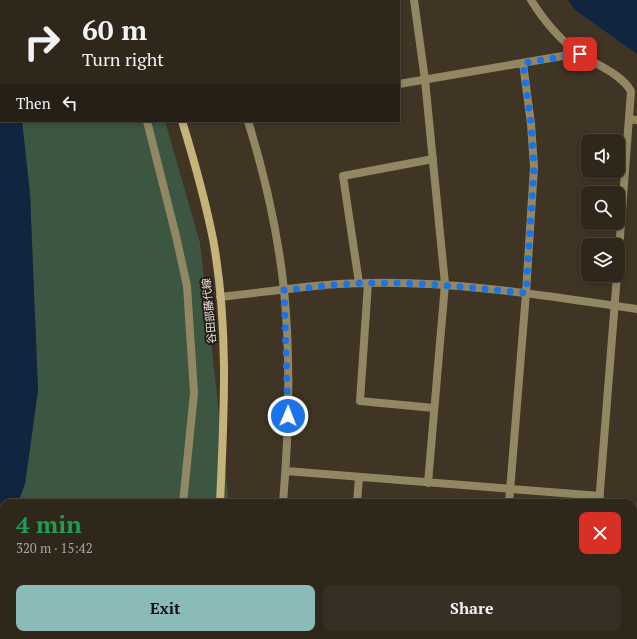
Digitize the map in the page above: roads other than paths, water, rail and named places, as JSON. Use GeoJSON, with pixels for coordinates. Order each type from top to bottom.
{"type":"FeatureCollection","features":[{"type":"Feature","properties":{"kind":"main road","name":"谷田部藤代線"},"geometry":{"type":"LineString","coordinates":[[182,122],[199,177],[213,240],[220,297],[224,356],[225,403],[220,499]]}},
{"type":"Feature","properties":{"kind":"street"},"geometry":{"type":"LineString","coordinates":[[414,0],[425,80],[445,284],[428,482]]}},
{"type":"Feature","properties":{"kind":"street"},"geometry":{"type":"LineString","coordinates":[[531,0],[555,32],[580,54],[626,83],[631,91],[633,120],[621,238]]}},
{"type":"Feature","properties":{"kind":"street"},"geometry":{"type":"LineString","coordinates":[[400,84],[580,54]]}},
{"type":"Feature","properties":{"kind":"street"},"geometry":{"type":"LineString","coordinates":[[509,499],[526,293],[534,167],[531,124],[523,63]]}},
{"type":"Feature","properties":{"kind":"street"},"geometry":{"type":"LineString","coordinates":[[147,122],[187,286],[194,394],[183,499]]}},
{"type":"Feature","properties":{"kind":"street"},"geometry":{"type":"LineString","coordinates":[[248,122],[261,163],[273,220],[284,290],[289,402],[283,499]]}},
{"type":"Feature","properties":{"kind":"street"},"geometry":{"type":"LineString","coordinates":[[359,283],[343,176],[433,159]]}},
{"type":"Feature","properties":{"kind":"street"},"geometry":{"type":"LineString","coordinates":[[286,471],[510,489],[600,499],[617,282]]}},
{"type":"Feature","properties":{"kind":"street"},"geometry":{"type":"LineString","coordinates":[[220,297],[359,283],[445,284],[526,293],[637,309]]}},
{"type":"Feature","properties":{"kind":"street"},"geometry":{"type":"LineString","coordinates":[[368,283],[360,401],[434,408]]}},
{"type":"Feature","properties":{"kind":"street"},"geometry":{"type":"LineString","coordinates":[[356,499],[359,477]]}},
{"type":"Feature","properties":{"kind":"water"},"geometry":{"type":"Polygon","coordinates":[[[568,0],[637,0],[637,54],[575,10],[568,0]]]}},
{"type":"Feature","properties":{"kind":"water"},"geometry":{"type":"Polygon","coordinates":[[[0,122],[22,122],[30,194],[38,390],[25,484],[19,499],[0,499],[0,122]]]}}]}
